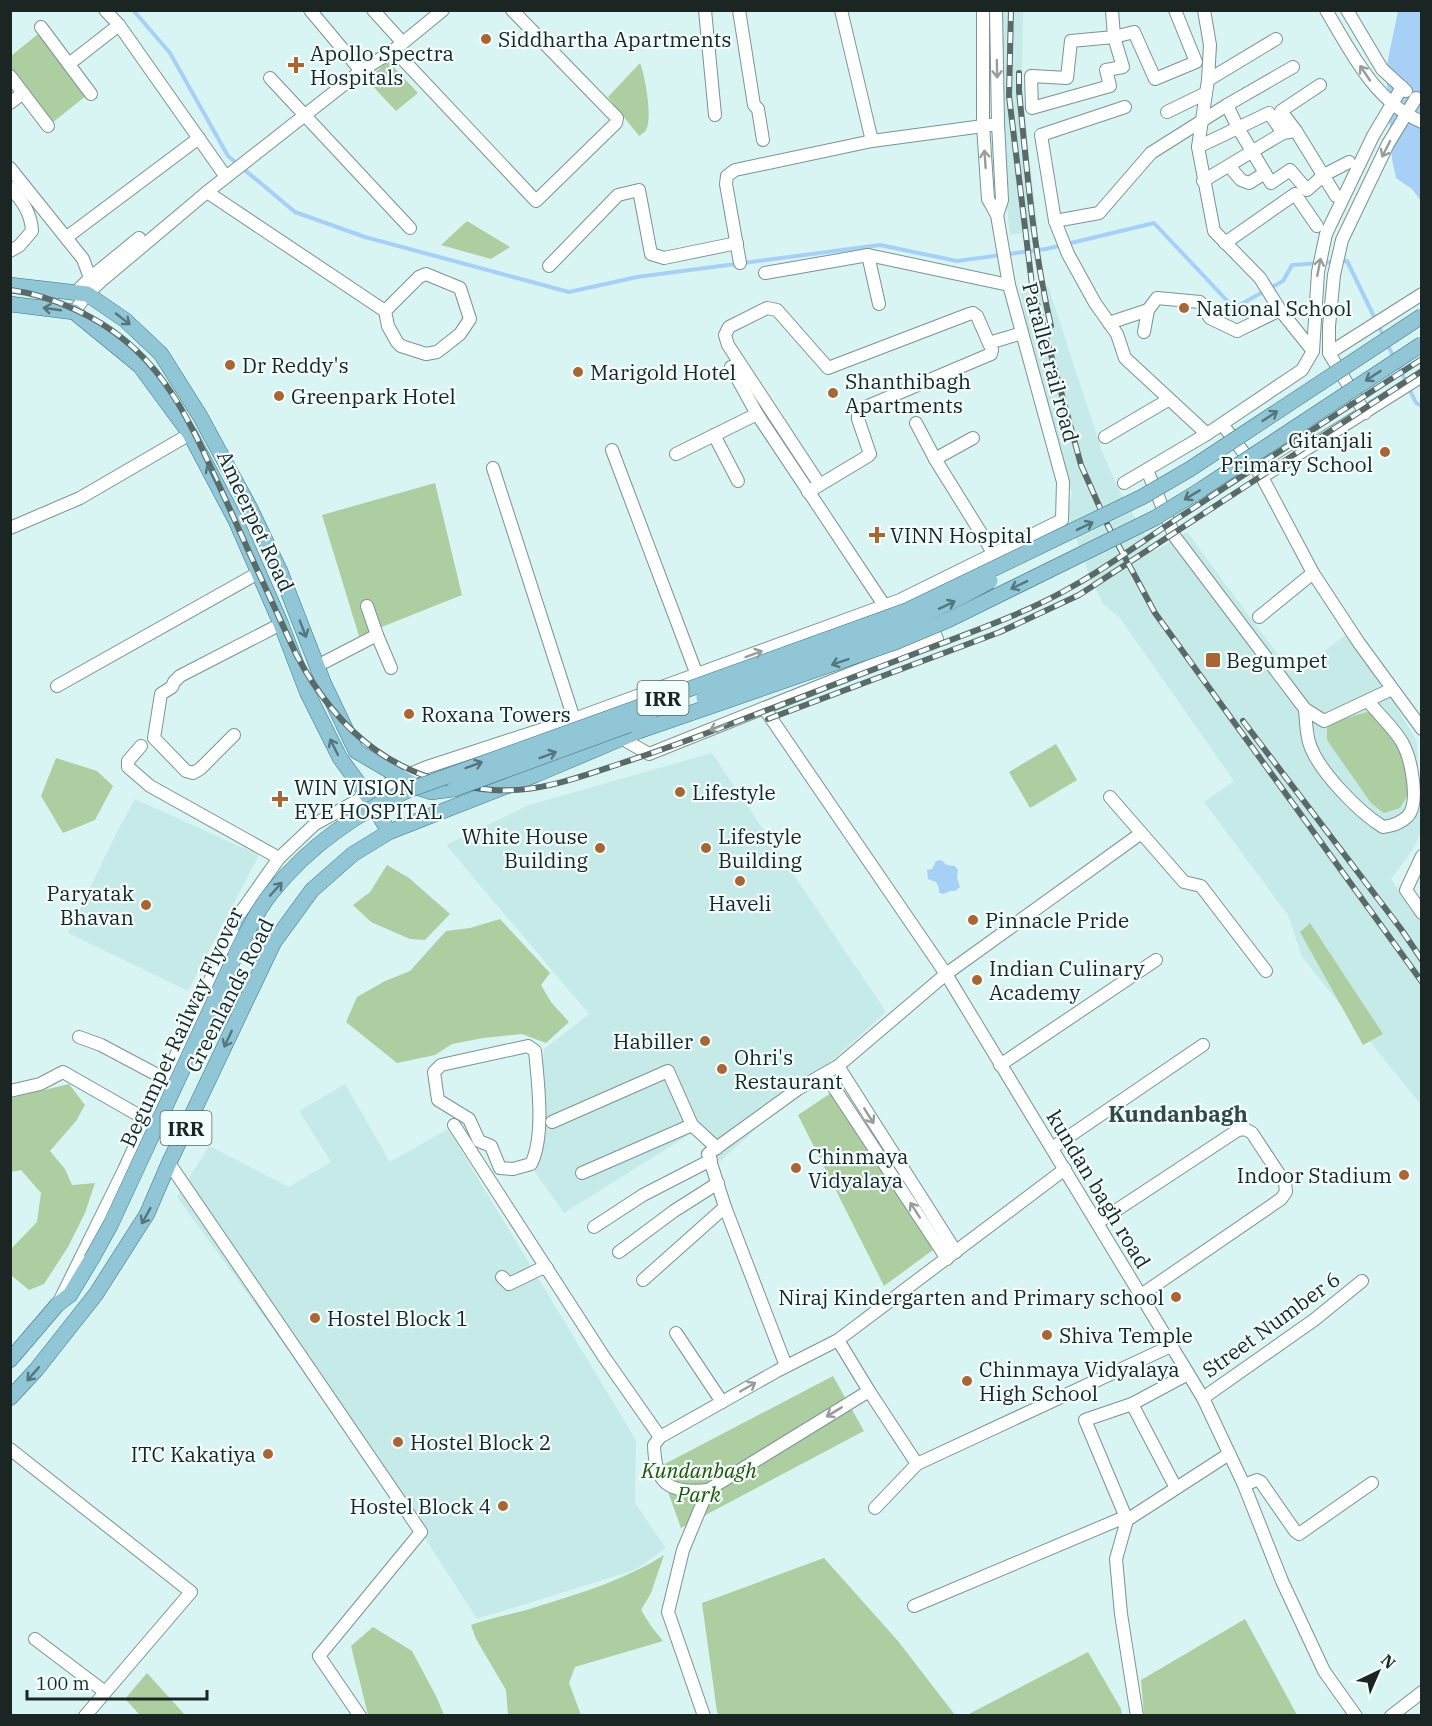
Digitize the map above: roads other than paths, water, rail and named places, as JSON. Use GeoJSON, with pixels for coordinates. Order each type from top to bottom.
{"type":"FeatureCollection","features":[{"type":"Feature","properties":{"kind":"main road","name":"Ameerpet Road"},"geometry":{"type":"LineString","coordinates":[[10,285],[82,293],[125,320],[161,354],[227,462],[280,571],[317,666],[356,751],[401,777]]}},
{"type":"Feature","properties":{"kind":"main road"},"geometry":{"type":"LineString","coordinates":[[10,304],[74,312]]}},
{"type":"Feature","properties":{"kind":"main road","name":"Ameerpet Road"},"geometry":{"type":"LineString","coordinates":[[74,312],[140,366],[190,434],[225,501],[258,573],[281,624],[307,692],[340,758],[367,795],[389,832]]}},
{"type":"Feature","properties":{"kind":"main road","name":"Begumpet Railway Flyover"},"geometry":{"type":"LineString","coordinates":[[57,1305],[70,1295],[111,1224],[252,922],[273,891],[333,833],[386,799],[908,610],[1051,543],[1134,502],[1190,469],[1422,316]]}},
{"type":"Feature","properties":{"kind":"main road","name":"Greenlands Road"},"geometry":{"type":"LineString","coordinates":[[10,1398],[36,1370],[96,1294],[147,1214],[274,942],[312,890],[353,854],[389,832],[535,775],[621,738],[893,644],[948,620],[1155,518],[1422,344]]}},
{"type":"Feature","properties":{"kind":"main road","name":"IRR"},"geometry":{"type":"LineString","coordinates":[[401,777],[431,792],[454,789],[914,620],[956,601],[1051,543]]}},
{"type":"Feature","properties":{"kind":"main road"},"geometry":{"type":"LineString","coordinates":[[237,921],[274,942]]}},
{"type":"Feature","properties":{"kind":"main road","name":"Greenlands Road"},"geometry":{"type":"LineString","coordinates":[[10,1360],[57,1305]]}},
{"type":"Feature","properties":{"kind":"street"},"geometry":{"type":"LineString","coordinates":[[105,10],[119,25],[224,174]]}},
{"type":"Feature","properties":{"kind":"street"},"geometry":{"type":"LineString","coordinates":[[310,10],[361,71]]}},
{"type":"Feature","properties":{"kind":"street"},"geometry":{"type":"LineString","coordinates":[[373,10],[398,46],[536,201],[616,123],[617,118],[512,10]]}},
{"type":"Feature","properties":{"kind":"street"},"geometry":{"type":"LineString","coordinates":[[74,312],[90,278],[224,174],[262,149],[443,10]]}},
{"type":"Feature","properties":{"kind":"street"},"geometry":{"type":"LineString","coordinates":[[705,10],[715,115]]}},
{"type":"Feature","properties":{"kind":"street"},"geometry":{"type":"LineString","coordinates":[[740,10],[754,105],[758,109],[763,140]]}},
{"type":"Feature","properties":{"kind":"street"},"geometry":{"type":"LineString","coordinates":[[841,10],[872,141]]}},
{"type":"Feature","properties":{"kind":"street","name":"Parallel rail road"},"geometry":{"type":"LineString","coordinates":[[983,10],[983,126],[988,199],[997,214],[1009,285],[1063,482],[1062,520]]}},
{"type":"Feature","properties":{"kind":"street","name":"Parallel rail road"},"geometry":{"type":"LineString","coordinates":[[996,10],[1002,200],[997,214]]}},
{"type":"Feature","properties":{"kind":"street"},"geometry":{"type":"LineString","coordinates":[[1112,10],[1114,37],[1123,67],[1106,70],[1110,86],[1032,108],[1030,76],[1067,78],[1071,41],[1114,37],[1134,32],[1155,79],[1196,62],[1175,10]]}},
{"type":"Feature","properties":{"kind":"street"},"geometry":{"type":"LineString","coordinates":[[1204,10],[1210,45],[1207,87],[1198,147],[1214,231],[1260,278],[1280,310],[1313,351]]}},
{"type":"Feature","properties":{"kind":"street"},"geometry":{"type":"LineString","coordinates":[[1326,10],[1368,80],[1406,114],[1422,122]]}},
{"type":"Feature","properties":{"kind":"street"},"geometry":{"type":"LineString","coordinates":[[1347,10],[1382,69],[1419,100],[1406,114],[1388,144],[1342,240],[1334,275],[1329,353],[1365,413]]}},
{"type":"Feature","properties":{"kind":"street"},"geometry":{"type":"LineString","coordinates":[[69,64],[119,25]]}},
{"type":"Feature","properties":{"kind":"street"},"geometry":{"type":"LineString","coordinates":[[41,27],[91,94]]}},
{"type":"Feature","properties":{"kind":"street"},"geometry":{"type":"LineString","coordinates":[[1167,112],[1276,39]]}},
{"type":"Feature","properties":{"kind":"street"},"geometry":{"type":"LineString","coordinates":[[1055,221],[1099,213],[1151,153],[1293,67]]}},
{"type":"Feature","properties":{"kind":"street"},"geometry":{"type":"LineString","coordinates":[[10,76],[48,126]]}},
{"type":"Feature","properties":{"kind":"street"},"geometry":{"type":"LineString","coordinates":[[270,78],[410,228]]}},
{"type":"Feature","properties":{"kind":"street"},"geometry":{"type":"LineString","coordinates":[[1320,85],[1281,111],[1336,196]]}},
{"type":"Feature","properties":{"kind":"street"},"geometry":{"type":"LineString","coordinates":[[1124,483],[1207,434],[1302,370],[1313,351],[1318,272],[1326,234],[1373,136],[1402,87]]}},
{"type":"Feature","properties":{"kind":"street"},"geometry":{"type":"LineString","coordinates":[[10,103],[23,93]]}},
{"type":"Feature","properties":{"kind":"street"},"geometry":{"type":"LineString","coordinates":[[1227,105],[1271,183],[1290,170],[1307,190],[1324,175],[1349,162]]}},
{"type":"Feature","properties":{"kind":"street"},"geometry":{"type":"LineString","coordinates":[[1125,107],[1041,135],[1055,221],[1068,254],[1095,303],[1117,334],[1125,358],[1207,434]]}},
{"type":"Feature","properties":{"kind":"street"},"geometry":{"type":"LineString","coordinates":[[1198,147],[1269,113],[1283,133]]}},
{"type":"Feature","properties":{"kind":"street"},"geometry":{"type":"LineString","coordinates":[[740,263],[726,184],[727,176],[735,170],[872,141],[998,124]]}},
{"type":"Feature","properties":{"kind":"street"},"geometry":{"type":"LineString","coordinates":[[1203,181],[1283,133],[1296,131]]}},
{"type":"Feature","properties":{"kind":"street"},"geometry":{"type":"LineString","coordinates":[[67,237],[199,138]]}},
{"type":"Feature","properties":{"kind":"street"},"geometry":{"type":"LineString","coordinates":[[1229,166],[1241,180],[1249,183],[1265,173]]}},
{"type":"Feature","properties":{"kind":"street"},"geometry":{"type":"LineString","coordinates":[[10,168],[83,259],[90,278]]}},
{"type":"Feature","properties":{"kind":"street"},"geometry":{"type":"LineString","coordinates":[[82,293],[207,192],[224,174]]}},
{"type":"Feature","properties":{"kind":"street"},"geometry":{"type":"LineString","coordinates":[[10,188],[31,218],[32,231],[19,246],[10,251]]}},
{"type":"Feature","properties":{"kind":"street"},"geometry":{"type":"LineString","coordinates":[[549,266],[618,195],[639,190],[651,254],[655,257],[664,258],[737,243]]}},
{"type":"Feature","properties":{"kind":"street"},"geometry":{"type":"LineString","coordinates":[[207,192],[385,311],[388,326],[401,346],[426,354],[437,352],[460,334],[470,319],[460,288],[426,274],[419,277],[385,311]]}},
{"type":"Feature","properties":{"kind":"street"},"geometry":{"type":"LineString","coordinates":[[1225,243],[1295,194],[1317,226]]}},
{"type":"Feature","properties":{"kind":"street"},"geometry":{"type":"LineString","coordinates":[[765,273],[868,255],[1009,285]]}},
{"type":"Feature","properties":{"kind":"street"},"geometry":{"type":"LineString","coordinates":[[868,255],[879,304]]}},
{"type":"Feature","properties":{"kind":"street"},"geometry":{"type":"LineString","coordinates":[[1329,353],[1422,294]]}},
{"type":"Feature","properties":{"kind":"street"},"geometry":{"type":"LineString","coordinates":[[1144,332],[1148,310],[1157,298],[1200,302],[1210,318],[1237,332],[1280,310]]}},
{"type":"Feature","properties":{"kind":"street"},"geometry":{"type":"LineString","coordinates":[[808,492],[820,485],[870,454],[858,419],[861,408],[987,357],[992,350],[977,316],[973,313],[969,314],[828,368],[777,310],[767,308],[729,327],[725,335],[728,345],[820,485]]}},
{"type":"Feature","properties":{"kind":"street"},"geometry":{"type":"LineString","coordinates":[[1109,323],[1148,310]]}},
{"type":"Feature","properties":{"kind":"street"},"geometry":{"type":"LineString","coordinates":[[989,343],[1022,333]]}},
{"type":"Feature","properties":{"kind":"street"},"geometry":{"type":"LineString","coordinates":[[732,368],[782,453],[886,606],[907,652]]}},
{"type":"Feature","properties":{"kind":"street"},"geometry":{"type":"LineString","coordinates":[[1262,477],[1418,378]]}},
{"type":"Feature","properties":{"kind":"street"},"geometry":{"type":"LineString","coordinates":[[1105,437],[1168,400]]}},
{"type":"Feature","properties":{"kind":"street"},"geometry":{"type":"LineString","coordinates":[[676,454],[757,414]]}},
{"type":"Feature","properties":{"kind":"street"},"geometry":{"type":"LineString","coordinates":[[916,423],[935,459],[994,554]]}},
{"type":"Feature","properties":{"kind":"street"},"geometry":{"type":"LineString","coordinates":[[1222,424],[1262,477],[1313,573],[1359,644],[1421,728]]}},
{"type":"Feature","properties":{"kind":"street"},"geometry":{"type":"LineString","coordinates":[[10,528],[81,498],[190,434]]}},
{"type":"Feature","properties":{"kind":"street"},"geometry":{"type":"LineString","coordinates":[[714,435],[738,480]]}},
{"type":"Feature","properties":{"kind":"street"},"geometry":{"type":"LineString","coordinates":[[935,459],[973,438]]}},
{"type":"Feature","properties":{"kind":"street"},"geometry":{"type":"LineString","coordinates":[[782,453],[791,440]]}},
{"type":"Feature","properties":{"kind":"street"},"geometry":{"type":"LineString","coordinates":[[612,450],[697,675]]}},
{"type":"Feature","properties":{"kind":"street"},"geometry":{"type":"LineString","coordinates":[[493,468],[574,719]]}},
{"type":"Feature","properties":{"kind":"street"},"geometry":{"type":"LineString","coordinates":[[1148,470],[1175,537],[1305,709],[1324,721],[1392,689]]}},
{"type":"Feature","properties":{"kind":"street","name":"Greenlands Road"},"geometry":{"type":"LineString","coordinates":[[57,1305],[147,1120],[237,921],[250,897],[279,858],[315,824],[401,777],[427,767],[574,719],[886,606],[1062,520]]}},
{"type":"Feature","properties":{"kind":"street"},"geometry":{"type":"LineString","coordinates":[[57,686],[258,573]]}},
{"type":"Feature","properties":{"kind":"street"},"geometry":{"type":"LineString","coordinates":[[1259,617],[1313,573]]}},
{"type":"Feature","properties":{"kind":"street"},"geometry":{"type":"LineString","coordinates":[[621,738],[649,754],[937,639],[916,593]]}},
{"type":"Feature","properties":{"kind":"street"},"geometry":{"type":"LineString","coordinates":[[366,606],[391,668]]}},
{"type":"Feature","properties":{"kind":"street"},"geometry":{"type":"LineString","coordinates":[[234,735],[200,769],[193,773],[186,771],[154,738],[161,694],[172,687],[180,676],[281,624]]}},
{"type":"Feature","properties":{"kind":"street"},"geometry":{"type":"LineString","coordinates":[[317,666],[377,634]]}},
{"type":"Feature","properties":{"kind":"street"},"geometry":{"type":"LineString","coordinates":[[1305,709],[1309,742],[1326,774],[1368,818],[1383,827],[1395,825],[1409,815],[1413,800],[1412,770],[1403,744],[1368,701]]}},
{"type":"Feature","properties":{"kind":"street","name":"kundan bagh road"},"geometry":{"type":"LineString","coordinates":[[764,708],[946,974],[1203,1398],[1244,1485],[1282,1581],[1324,1671],[1356,1716]]}},
{"type":"Feature","properties":{"kind":"street"},"geometry":{"type":"LineString","coordinates":[[141,746],[128,761],[128,766],[150,786],[279,858]]}},
{"type":"Feature","properties":{"kind":"street"},"geometry":{"type":"LineString","coordinates":[[1110,797],[1184,882],[1201,886],[1266,971]]}},
{"type":"Feature","properties":{"kind":"street"},"geometry":{"type":"LineString","coordinates":[[786,1366],[725,1207],[708,1154],[798,1089],[838,1066],[946,974],[1140,834]]}},
{"type":"Feature","properties":{"kind":"street"},"geometry":{"type":"LineString","coordinates":[[1422,856],[1406,890],[1422,913]]}},
{"type":"Feature","properties":{"kind":"street"},"geometry":{"type":"LineString","coordinates":[[1000,1065],[1156,960]]}},
{"type":"Feature","properties":{"kind":"street"},"geometry":{"type":"LineString","coordinates":[[79,1037],[101,1045],[165,1079]]}},
{"type":"Feature","properties":{"kind":"street"},"geometry":{"type":"LineString","coordinates":[[1052,1148],[1203,1045]]}},
{"type":"Feature","properties":{"kind":"street"},"geometry":{"type":"LineString","coordinates":[[528,1046],[535,1051],[540,1108],[535,1157],[531,1164],[513,1169],[500,1168],[490,1146],[479,1141],[469,1119],[438,1100],[434,1076],[436,1068],[528,1046]]}},
{"type":"Feature","properties":{"kind":"street"},"geometry":{"type":"LineString","coordinates":[[838,1066],[882,1136],[895,1168],[952,1256]]}},
{"type":"Feature","properties":{"kind":"street"},"geometry":{"type":"LineString","coordinates":[[552,1122],[668,1071],[692,1125],[717,1148]]}},
{"type":"Feature","properties":{"kind":"street"},"geometry":{"type":"LineString","coordinates":[[10,1091],[40,1084],[63,1072],[147,1120]]}},
{"type":"Feature","properties":{"kind":"street"},"geometry":{"type":"LineString","coordinates":[[825,1074],[871,1144],[895,1168]]}},
{"type":"Feature","properties":{"kind":"street"},"geometry":{"type":"LineString","coordinates":[[469,1119],[455,1127],[604,1357],[660,1437]]}},
{"type":"Feature","properties":{"kind":"street"},"geometry":{"type":"LineString","coordinates":[[582,1173],[692,1125]]}},
{"type":"Feature","properties":{"kind":"street"},"geometry":{"type":"LineString","coordinates":[[1097,1223],[1238,1130],[1245,1129],[1252,1133],[1285,1183],[1286,1192],[1281,1198],[1141,1295]]}},
{"type":"Feature","properties":{"kind":"street"},"geometry":{"type":"LineString","coordinates":[[871,1144],[882,1136]]}},
{"type":"Feature","properties":{"kind":"street"},"geometry":{"type":"LineString","coordinates":[[594,1227],[643,1195],[711,1160]]}},
{"type":"Feature","properties":{"kind":"street"},"geometry":{"type":"LineString","coordinates":[[169,1164],[421,1532],[318,1656],[360,1716]]}},
{"type":"Feature","properties":{"kind":"street"},"geometry":{"type":"LineString","coordinates":[[869,1391],[708,1490],[687,1492],[669,1486],[656,1472],[654,1445],[660,1437],[786,1366],[838,1340],[1065,1169]]}},
{"type":"Feature","properties":{"kind":"street"},"geometry":{"type":"LineString","coordinates":[[620,1252],[674,1211],[718,1183]]}},
{"type":"Feature","properties":{"kind":"street"},"geometry":{"type":"LineString","coordinates":[[643,1280],[725,1207]]}},
{"type":"Feature","properties":{"kind":"street"},"geometry":{"type":"LineString","coordinates":[[502,1277],[509,1284],[547,1268]]}},
{"type":"Feature","properties":{"kind":"street","name":"Street Number 6"},"geometry":{"type":"LineString","coordinates":[[1203,1398],[1314,1320],[1362,1281]]}},
{"type":"Feature","properties":{"kind":"street"},"geometry":{"type":"LineString","coordinates":[[676,1332],[722,1402]]}},
{"type":"Feature","properties":{"kind":"street"},"geometry":{"type":"LineString","coordinates":[[838,1340],[917,1464]]}},
{"type":"Feature","properties":{"kind":"street"},"geometry":{"type":"LineString","coordinates":[[875,1508],[917,1464],[1171,1346]]}},
{"type":"Feature","properties":{"kind":"street"},"geometry":{"type":"LineString","coordinates":[[1137,1716],[1121,1614],[1116,1559],[1126,1518],[1085,1420],[1132,1404],[1188,1374]]}},
{"type":"Feature","properties":{"kind":"street"},"geometry":{"type":"LineString","coordinates":[[1132,1404],[1176,1488]]}},
{"type":"Feature","properties":{"kind":"street"},"geometry":{"type":"LineString","coordinates":[[10,1449],[191,1592],[85,1716]]}},
{"type":"Feature","properties":{"kind":"street"},"geometry":{"type":"LineString","coordinates":[[914,1605],[1126,1518],[1229,1454]]}},
{"type":"Feature","properties":{"kind":"street"},"geometry":{"type":"LineString","coordinates":[[1244,1485],[1257,1480],[1261,1482],[1299,1534],[1372,1482]]}},
{"type":"Feature","properties":{"kind":"street"},"geometry":{"type":"LineString","coordinates":[[704,1716],[668,1612],[683,1550],[708,1490]]}},
{"type":"Feature","properties":{"kind":"street"},"geometry":{"type":"LineString","coordinates":[[34,1639],[105,1692]]}},
{"type":"Feature","properties":{"kind":"street"},"geometry":{"type":"LineString","coordinates":[[1391,1716],[1422,1692]]}},
{"type":"Feature","properties":{"kind":"water"},"geometry":{"type":"Polygon","coordinates":[[[1398,11],[1421,11],[1421,201],[1412,189],[1396,178],[1392,159],[1386,69],[1398,11]]]}},
{"type":"Feature","properties":{"kind":"water"},"geometry":{"type":"Polygon","coordinates":[[[941,860],[947,865],[955,866],[958,870],[957,878],[960,887],[944,894],[939,893],[936,882],[928,879],[927,870],[932,869],[936,861],[941,860]]]}},
{"type":"Feature","properties":{"kind":"waterway"},"geometry":{"type":"LineString","coordinates":[[133,10],[170,53],[228,156],[295,212],[365,237],[569,292],[637,277],[880,245],[957,261],[1046,249],[1154,223],[1234,308],[1283,281],[1292,265],[1347,261],[1384,337]]}},
{"type":"Feature","properties":{"kind":"waterway"},"geometry":{"type":"LineString","coordinates":[[1387,343],[1394,358]]}},
{"type":"Feature","properties":{"kind":"waterway"},"geometry":{"type":"LineString","coordinates":[[1398,365],[1416,403],[1422,406]]}},
{"type":"Feature","properties":{"kind":"railway"},"geometry":{"type":"LineString","coordinates":[[1011,10],[1009,96],[1032,285],[1081,465],[1108,526],[1155,613],[1422,982]]}},
{"type":"Feature","properties":{"kind":"railway"},"geometry":{"type":"LineString","coordinates":[[1019,73],[1031,209],[1051,326]]}},
{"type":"Feature","properties":{"kind":"railway"},"geometry":{"type":"LineString","coordinates":[[10,290],[44,297],[106,326],[132,346],[153,368],[171,392],[201,446],[296,654],[313,683],[352,731],[375,750],[429,777],[459,785],[493,790],[541,787],[647,755],[984,628],[1040,604],[1104,568],[1422,359]]}},
{"type":"Feature","properties":{"kind":"railway"},"geometry":{"type":"LineString","coordinates":[[768,719],[1000,632],[1079,595],[1422,371]]}},
{"type":"Feature","properties":{"kind":"railway"},"geometry":{"type":"LineString","coordinates":[[1243,721],[1422,960]]}},
{"type":"Feature","properties":{"kind":"place","name":"Siddhartha Apartments"},"geometry":{"type":"Point","coordinates":[486,39]}},
{"type":"Feature","properties":{"kind":"place","name":"Apollo Spectra Hospitals"},"geometry":{"type":"Point","coordinates":[296,65]}},
{"type":"Feature","properties":{"kind":"place","name":"National School"},"geometry":{"type":"Point","coordinates":[1184,308]}},
{"type":"Feature","properties":{"kind":"place","name":"Dr Reddy's"},"geometry":{"type":"Point","coordinates":[230,365]}},
{"type":"Feature","properties":{"kind":"place","name":"Marigold Hotel"},"geometry":{"type":"Point","coordinates":[578,372]}},
{"type":"Feature","properties":{"kind":"place","name":"Shanthibagh Apartments"},"geometry":{"type":"Point","coordinates":[833,393]}},
{"type":"Feature","properties":{"kind":"place","name":"Greenpark Hotel"},"geometry":{"type":"Point","coordinates":[279,396]}},
{"type":"Feature","properties":{"kind":"place","name":"Gitanjali Primary School"},"geometry":{"type":"Point","coordinates":[1385,452]}},
{"type":"Feature","properties":{"kind":"place","name":"VINN Hospital"},"geometry":{"type":"Point","coordinates":[877,535]}},
{"type":"Feature","properties":{"kind":"place","name":"Begumpet"},"geometry":{"type":"Point","coordinates":[1213,660]}},
{"type":"Feature","properties":{"kind":"place","name":"Roxana Towers"},"geometry":{"type":"Point","coordinates":[409,714]}},
{"type":"Feature","properties":{"kind":"place","name":"Lifestyle"},"geometry":{"type":"Point","coordinates":[680,792]}},
{"type":"Feature","properties":{"kind":"place","name":"WIN VISION EYE HOSPITAL"},"geometry":{"type":"Point","coordinates":[280,799]}},
{"type":"Feature","properties":{"kind":"place","name":"White House Building"},"geometry":{"type":"Point","coordinates":[600,848]}},
{"type":"Feature","properties":{"kind":"place","name":"Lifestyle Building"},"geometry":{"type":"Point","coordinates":[706,848]}},
{"type":"Feature","properties":{"kind":"place","name":"Haveli"},"geometry":{"type":"Point","coordinates":[740,881]}},
{"type":"Feature","properties":{"kind":"place","name":"Paryatak Bhavan"},"geometry":{"type":"Point","coordinates":[146,905]}},
{"type":"Feature","properties":{"kind":"place","name":"Pinnacle Pride"},"geometry":{"type":"Point","coordinates":[973,920]}},
{"type":"Feature","properties":{"kind":"place","name":"Indian Culinary Academy"},"geometry":{"type":"Point","coordinates":[977,980]}},
{"type":"Feature","properties":{"kind":"place","name":"Habiller"},"geometry":{"type":"Point","coordinates":[705,1041]}},
{"type":"Feature","properties":{"kind":"place","name":"Ohri's Restaurant"},"geometry":{"type":"Point","coordinates":[722,1069]}},
{"type":"Feature","properties":{"kind":"place","name":"Chinmaya Vidyalaya"},"geometry":{"type":"Point","coordinates":[796,1168]}},
{"type":"Feature","properties":{"kind":"place","name":"Indoor Stadium"},"geometry":{"type":"Point","coordinates":[1404,1175]}},
{"type":"Feature","properties":{"kind":"place","name":"Niraj Kindergarten and Primary school"},"geometry":{"type":"Point","coordinates":[1176,1297]}},
{"type":"Feature","properties":{"kind":"place","name":"Hostel Block 1"},"geometry":{"type":"Point","coordinates":[315,1318]}},
{"type":"Feature","properties":{"kind":"place","name":"Shiva Temple"},"geometry":{"type":"Point","coordinates":[1047,1335]}},
{"type":"Feature","properties":{"kind":"place","name":"Chinmaya Vidyalaya High School"},"geometry":{"type":"Point","coordinates":[967,1381]}},
{"type":"Feature","properties":{"kind":"place","name":"Hostel Block 2"},"geometry":{"type":"Point","coordinates":[398,1442]}},
{"type":"Feature","properties":{"kind":"place","name":"ITC Kakatiya"},"geometry":{"type":"Point","coordinates":[268,1454]}},
{"type":"Feature","properties":{"kind":"place","name":"Hostel Block 4"},"geometry":{"type":"Point","coordinates":[503,1506]}},
{"type":"Feature","properties":{"kind":"district","name":"Kundanbagh"},"geometry":{"type":"Point","coordinates":[1178,1113]}},
{"type":"Feature","properties":{"kind":"park label","name":"Kundanbagh Park"},"geometry":{"type":"Point","coordinates":[699,1482]}}]}
